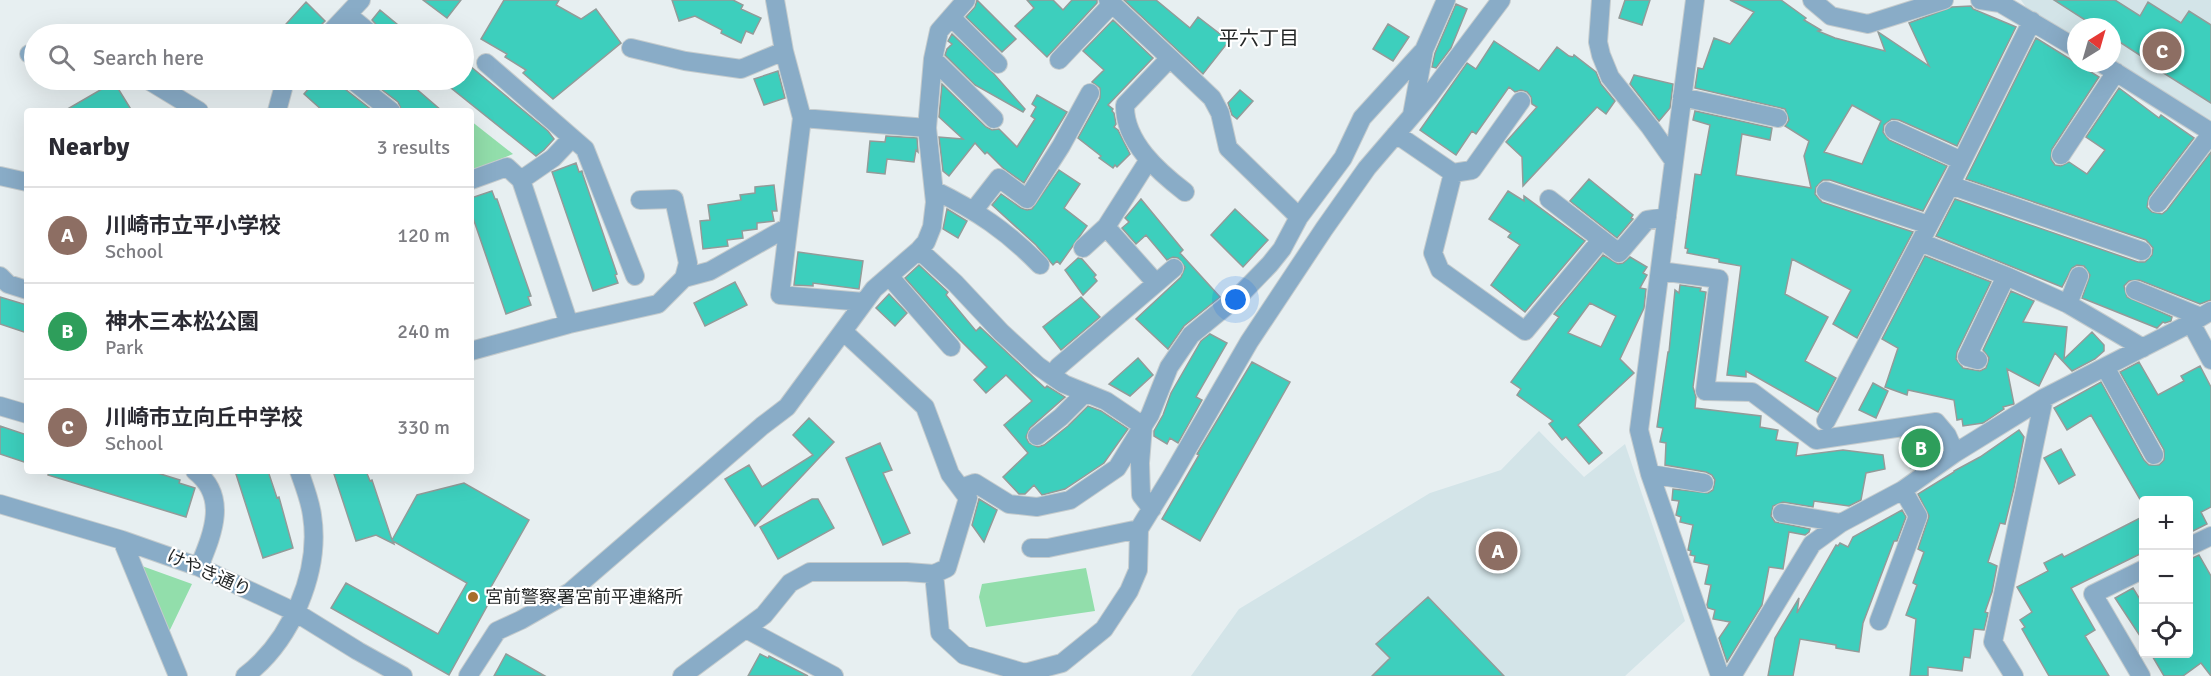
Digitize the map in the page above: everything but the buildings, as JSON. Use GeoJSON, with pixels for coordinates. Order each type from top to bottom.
{"type":"FeatureCollection","features":[{"type":"Feature","properties":{"kind":"street"},"geometry":{"type":"LineString","coordinates":[[339,24],[361,0]]}},
{"type":"Feature","properties":{"kind":"street"},"geometry":{"type":"LineString","coordinates":[[775,0],[784,51],[802,118],[780,295],[864,302]]}},
{"type":"Feature","properties":{"kind":"street"},"geometry":{"type":"LineString","coordinates":[[468,676],[497,631],[570,592],[787,407],[864,302],[919,250],[932,226],[936,202],[927,128],[933,59],[939,31],[966,0]]}},
{"type":"Feature","properties":{"kind":"street"},"geometry":{"type":"LineString","coordinates":[[1412,116],[1424,50],[1446,0]]}},
{"type":"Feature","properties":{"kind":"street"},"geometry":{"type":"LineString","coordinates":[[934,574],[940,633],[964,655],[1025,673],[1062,663],[1104,629],[1129,591],[1138,570],[1139,529],[1255,332],[1367,168],[1412,116],[1501,0]]}},
{"type":"Feature","properties":{"kind":"street"},"geometry":{"type":"LineString","coordinates":[[1601,0],[1598,42],[1610,77],[1674,161]]}},
{"type":"Feature","properties":{"kind":"street"},"geometry":{"type":"LineString","coordinates":[[1695,0],[1639,430],[1650,474],[1720,676]]}},
{"type":"Feature","properties":{"kind":"street"},"geometry":{"type":"LineString","coordinates":[[1812,0],[1831,16],[1868,24],[1944,0]]}},
{"type":"Feature","properties":{"kind":"street"},"geometry":{"type":"LineString","coordinates":[[1980,0],[2001,2],[2067,42]]}},
{"type":"Feature","properties":{"kind":"street"},"geometry":{"type":"LineString","coordinates":[[1059,60],[1110,2],[1212,98],[1220,113],[1228,148],[1299,217]]}},
{"type":"Feature","properties":{"kind":"street"},"geometry":{"type":"LineString","coordinates":[[348,15],[359,24]]}},
{"type":"Feature","properties":{"kind":"street"},"geometry":{"type":"LineString","coordinates":[[951,17],[998,64]]}},
{"type":"Feature","properties":{"kind":"street"},"geometry":{"type":"LineString","coordinates":[[1826,421],[1962,161],[2032,21]]}},
{"type":"Feature","properties":{"kind":"street"},"geometry":{"type":"LineString","coordinates":[[631,48],[685,61],[741,69],[784,51]]}},
{"type":"Feature","properties":{"kind":"street"},"geometry":{"type":"LineString","coordinates":[[961,488],[975,483],[1009,504],[1037,507],[1070,500],[1117,468],[1150,415],[1169,367],[1191,335],[1241,294],[1270,264],[1282,249],[1299,217],[1343,158],[1362,118],[1424,50]]}},
{"type":"Feature","properties":{"kind":"street"},"geometry":{"type":"LineString","coordinates":[[1170,58],[1125,105],[1125,113],[1135,140],[1148,161],[1185,192]]}},
{"type":"Feature","properties":{"kind":"street"},"geometry":{"type":"LineString","coordinates":[[933,59],[994,119]]}},
{"type":"Feature","properties":{"kind":"street"},"geometry":{"type":"LineString","coordinates":[[486,63],[585,150],[635,276]]}},
{"type":"Feature","properties":{"kind":"street"},"geometry":{"type":"LineString","coordinates":[[2061,155],[2106,72]]}},
{"type":"Feature","properties":{"kind":"street"},"geometry":{"type":"LineString","coordinates":[[2117,72],[2211,133],[2158,203]]}},
{"type":"Feature","properties":{"kind":"street"},"geometry":{"type":"LineString","coordinates":[[164,90],[194,108]]}},
{"type":"Feature","properties":{"kind":"street"},"geometry":{"type":"LineString","coordinates":[[279,108],[283,90]]}},
{"type":"Feature","properties":{"kind":"street"},"geometry":{"type":"LineString","coordinates":[[365,90],[387,108]]}},
{"type":"Feature","properties":{"kind":"street"},"geometry":{"type":"LineString","coordinates":[[974,210],[999,178],[1027,199],[1061,146],[1090,93]]}},
{"type":"Feature","properties":{"kind":"street"},"geometry":{"type":"LineString","coordinates":[[1682,98],[1778,118]]}},
{"type":"Feature","properties":{"kind":"street"},"geometry":{"type":"LineString","coordinates":[[1396,134],[1453,173],[1472,170],[1521,101]]}},
{"type":"Feature","properties":{"kind":"street"},"geometry":{"type":"LineString","coordinates":[[802,118],[927,128]]}},
{"type":"Feature","properties":{"kind":"street"},"geometry":{"type":"LineString","coordinates":[[1894,130],[1962,161]]}},
{"type":"Feature","properties":{"kind":"street"},"geometry":{"type":"LineString","coordinates":[[521,180],[553,158],[572,138]]}},
{"type":"Feature","properties":{"kind":"street"},"geometry":{"type":"LineString","coordinates":[[1083,248],[1106,227],[1148,161]]}},
{"type":"Feature","properties":{"kind":"street"},"geometry":{"type":"LineString","coordinates":[[474,179],[507,166],[521,180],[569,324]]}},
{"type":"Feature","properties":{"kind":"street"},"geometry":{"type":"LineString","coordinates":[[1453,173],[1433,253],[1440,270],[1525,331],[1600,240]]}},
{"type":"Feature","properties":{"kind":"street"},"geometry":{"type":"LineString","coordinates":[[0,176],[24,181]]}},
{"type":"Feature","properties":{"kind":"street"},"geometry":{"type":"LineString","coordinates":[[1950,184],[2142,251]]}},
{"type":"Feature","properties":{"kind":"street"},"geometry":{"type":"LineString","coordinates":[[934,190],[974,210],[1019,243],[1040,265]]}},
{"type":"Feature","properties":{"kind":"street"},"geometry":{"type":"LineString","coordinates":[[1826,191],[1929,225]]}},
{"type":"Feature","properties":{"kind":"street"},"geometry":{"type":"LineString","coordinates":[[640,200],[674,199],[688,263],[684,278]]}},
{"type":"Feature","properties":{"kind":"street"},"geometry":{"type":"LineString","coordinates":[[1549,199],[1619,253],[1647,220],[1667,217]]}},
{"type":"Feature","properties":{"kind":"street"},"geometry":{"type":"LineString","coordinates":[[474,350],[569,324],[658,304],[684,278],[710,271],[788,227]]}},
{"type":"Feature","properties":{"kind":"street"},"geometry":{"type":"LineString","coordinates":[[1106,227],[1156,283]]}},
{"type":"Feature","properties":{"kind":"street"},"geometry":{"type":"LineString","coordinates":[[1920,242],[2006,276],[2068,304],[2143,348]]}},
{"type":"Feature","properties":{"kind":"street"},"geometry":{"type":"LineString","coordinates":[[919,250],[1038,366],[1064,384],[1106,401],[1143,426]]}},
{"type":"Feature","properties":{"kind":"street"},"geometry":{"type":"LineString","coordinates":[[1058,367],[1174,268]]}},
{"type":"Feature","properties":{"kind":"street"},"geometry":{"type":"LineString","coordinates":[[1660,271],[1719,279],[1705,391],[1752,392],[1815,440],[1936,422],[1947,435],[1955,453]]}},
{"type":"Feature","properties":{"kind":"street"},"geometry":{"type":"LineString","coordinates":[[0,276],[8,284],[24,289]]}},
{"type":"Feature","properties":{"kind":"street"},"geometry":{"type":"LineString","coordinates":[[889,276],[951,346]]}},
{"type":"Feature","properties":{"kind":"street"},"geometry":{"type":"LineString","coordinates":[[1978,360],[1967,357],[2006,276]]}},
{"type":"Feature","properties":{"kind":"street"},"geometry":{"type":"LineString","coordinates":[[2068,304],[2079,276]]}},
{"type":"Feature","properties":{"kind":"street"},"geometry":{"type":"LineString","coordinates":[[2135,290],[2201,317]]}},
{"type":"Feature","properties":{"kind":"street"},"geometry":{"type":"LineString","coordinates":[[1732,676],[1812,544],[1841,523],[1903,490],[1955,453],[2044,398],[2201,317]]}},
{"type":"Feature","properties":{"kind":"street"},"geometry":{"type":"LineString","coordinates":[[2201,317],[2211,360]]}},
{"type":"Feature","properties":{"kind":"street"},"geometry":{"type":"LineString","coordinates":[[682,676],[764,615],[790,583],[810,572],[934,574],[947,568],[968,498],[950,474],[925,407],[844,332]]}},
{"type":"Feature","properties":{"kind":"street"},"geometry":{"type":"LineString","coordinates":[[2105,367],[2154,455]]}},
{"type":"Feature","properties":{"kind":"street"},"geometry":{"type":"LineString","coordinates":[[1037,436],[1061,417],[1084,394]]}},
{"type":"Feature","properties":{"kind":"street"},"geometry":{"type":"LineString","coordinates":[[2014,676],[1994,642],[2044,398]]}},
{"type":"Feature","properties":{"kind":"street"},"geometry":{"type":"LineString","coordinates":[[0,406],[24,413]]}},
{"type":"Feature","properties":{"kind":"street"},"geometry":{"type":"LineString","coordinates":[[1143,426],[1141,495],[1152,509]]}},
{"type":"Feature","properties":{"kind":"street"},"geometry":{"type":"LineString","coordinates":[[198,474],[209,486],[215,503],[214,530],[199,567]]}},
{"type":"Feature","properties":{"kind":"street"},"geometry":{"type":"LineString","coordinates":[[245,676],[274,646],[295,612],[309,576],[314,542],[312,516],[300,474]]}},
{"type":"Feature","properties":{"kind":"street"},"geometry":{"type":"LineString","coordinates":[[1650,474],[1704,483]]}},
{"type":"Feature","properties":{"kind":"street"},"geometry":{"type":"LineString","coordinates":[[1879,621],[1918,516],[1903,490]]}},
{"type":"Feature","properties":{"kind":"street","name":"けやき通り"},"geometry":{"type":"LineString","coordinates":[[0,504],[122,540],[199,567],[295,612],[404,676]]}},
{"type":"Feature","properties":{"kind":"street"},"geometry":{"type":"LineString","coordinates":[[1782,513],[1841,523]]}},
{"type":"Feature","properties":{"kind":"street"},"geometry":{"type":"LineString","coordinates":[[1031,548],[1048,548],[1139,529]]}},
{"type":"Feature","properties":{"kind":"street"},"geometry":{"type":"LineString","coordinates":[[2193,545],[2211,536]]}},
{"type":"Feature","properties":{"kind":"street"},"geometry":{"type":"LineString","coordinates":[[122,540],[178,676]]}},
{"type":"Feature","properties":{"kind":"street"},"geometry":{"type":"LineString","coordinates":[[2139,571],[2093,594],[2141,676]]}},
{"type":"Feature","properties":{"kind":"street"},"geometry":{"type":"LineString","coordinates":[[746,629],[834,676]]}},
{"type":"Feature","properties":{"kind":"shaded area"},"geometry":{"type":"Polygon","coordinates":[[[2021,0],[2211,0],[2211,120],[2121,66],[2121,18],[2067,18],[2067,35],[2030,13],[2021,0]]]}},
{"type":"Feature","properties":{"kind":"shaded area"},"geometry":{"type":"Polygon","coordinates":[[[1539,431],[1584,477],[1625,444],[1685,621],[1625,676],[1191,676],[1239,609],[1430,493],[1501,470],[1539,431]]]}},
{"type":"Feature","properties":{"kind":"green space"},"geometry":{"type":"Polygon","coordinates":[[[474,123],[513,154],[474,170],[474,123]]]}},
{"type":"Feature","properties":{"kind":"green space"},"geometry":{"type":"Polygon","coordinates":[[[1929,431],[1938,440],[1938,453],[1910,469],[1899,436],[1929,431]]]}},
{"type":"Feature","properties":{"kind":"green space"},"geometry":{"type":"Polygon","coordinates":[[[142,566],[192,584],[168,634],[142,566]]]}},
{"type":"Feature","properties":{"kind":"green space"},"geometry":{"type":"Polygon","coordinates":[[[1086,568],[1095,611],[986,627],[979,597],[982,584],[1086,568]]]}},
{"type":"Feature","properties":{"kind":"place","name":"川崎市立向丘中学校"},"geometry":{"type":"Point","coordinates":[2162,51]}},
{"type":"Feature","properties":{"kind":"place","name":"神木三本松公園"},"geometry":{"type":"Point","coordinates":[1921,448]}},
{"type":"Feature","properties":{"kind":"place","name":"川崎市立平小学校"},"geometry":{"type":"Point","coordinates":[1498,551]}},
{"type":"Feature","properties":{"kind":"place","name":"宮前警察署宮前平連絡所"},"geometry":{"type":"Point","coordinates":[473,597]}},
{"type":"Feature","properties":{"kind":"district","name":"平六丁目"},"geometry":{"type":"Point","coordinates":[1259,38]}}]}
